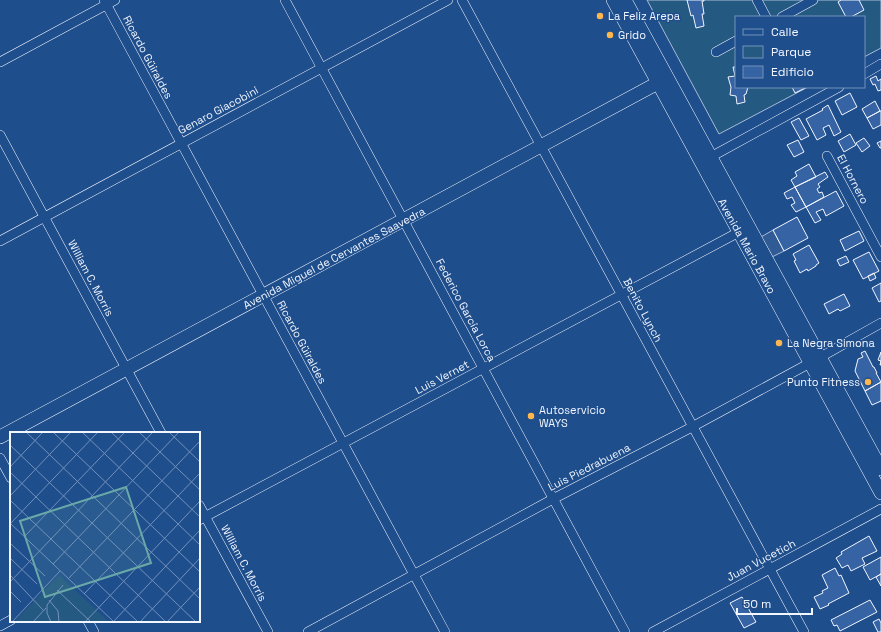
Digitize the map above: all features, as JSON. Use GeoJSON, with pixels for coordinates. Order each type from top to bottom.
{"type":"FeatureCollection","features":[{"type":"Feature","properties":{"kind":"main road","name":"Avenida Mario Bravo"},"geometry":{"type":"LineString","coordinates":[[613,0],[662,80],[815,360],[881,493]]}},
{"type":"Feature","properties":{"kind":"main road","name":"Avenida Mario Bravo"},"geometry":{"type":"LineString","coordinates":[[625,0],[662,80]]}},
{"type":"Feature","properties":{"kind":"main road","name":"Avenida Miguel de Cervantes Saavedra"},"geometry":{"type":"LineString","coordinates":[[0,437],[662,80]]}},
{"type":"Feature","properties":{"kind":"main road","name":"Avenida Mario Bravo"},"geometry":{"type":"LineString","coordinates":[[706,160],[739,232],[881,469]]}},
{"type":"Feature","properties":{"kind":"street","name":"Federico García Lorca"},"geometry":{"type":"LineString","coordinates":[[285,0],[625,632]]}},
{"type":"Feature","properties":{"kind":"street","name":"Genaro Giacobini"},"geometry":{"type":"LineString","coordinates":[[0,241],[448,0]]}},
{"type":"Feature","properties":{"kind":"street","name":"Benito Lynch"},"geometry":{"type":"LineString","coordinates":[[462,0],[804,632]]}},
{"type":"Feature","properties":{"kind":"street"},"geometry":{"type":"LineString","coordinates":[[757,0],[765,16]]}},
{"type":"Feature","properties":{"kind":"street"},"geometry":{"type":"LineString","coordinates":[[784,16],[813,0]]}},
{"type":"Feature","properties":{"kind":"street"},"geometry":{"type":"LineString","coordinates":[[0,62],[108,2]]}},
{"type":"Feature","properties":{"kind":"street","name":"Ricardo Güiraldes"},"geometry":{"type":"LineString","coordinates":[[108,2],[181,144],[445,632]]}},
{"type":"Feature","properties":{"kind":"street"},"geometry":{"type":"LineString","coordinates":[[716,52],[735,42]]}},
{"type":"Feature","properties":{"kind":"street"},"geometry":{"type":"LineString","coordinates":[[865,73],[881,64]]}},
{"type":"Feature","properties":{"kind":"street"},"geometry":{"type":"LineString","coordinates":[[706,160],[837,88]]}},
{"type":"Feature","properties":{"kind":"street","name":"William C. Morris"},"geometry":{"type":"LineString","coordinates":[[0,135],[160,432]]}},
{"type":"Feature","properties":{"kind":"street","name":"El Hornero"},"geometry":{"type":"LineString","coordinates":[[827,156],[881,256]]}},
{"type":"Feature","properties":{"kind":"street","name":"Luis Vernet"},"geometry":{"type":"LineString","coordinates":[[202,519],[739,232]]}},
{"type":"Feature","properties":{"kind":"street","name":"Luis Piedrabuena"},"geometry":{"type":"LineString","coordinates":[[308,632],[553,499],[692,427],[881,323]]}},
{"type":"Feature","properties":{"kind":"street"},"geometry":{"type":"LineString","coordinates":[[0,458],[10,476]]}},
{"type":"Feature","properties":{"kind":"street","name":"Juan Vucetich"},"geometry":{"type":"LineString","coordinates":[[653,632],[881,510]]}},
{"type":"Feature","properties":{"kind":"street","name":"William C. Morris"},"geometry":{"type":"LineString","coordinates":[[202,519],[268,632]]}},
{"type":"Feature","properties":{"kind":"street"},"geometry":{"type":"LineString","coordinates":[[0,626],[10,621]]}},
{"type":"Feature","properties":{"kind":"street"},"geometry":{"type":"LineString","coordinates":[[89,622],[94,632]]}},
{"type":"Feature","properties":{"kind":"green space"},"geometry":{"type":"Polygon","coordinates":[[[647,0],[881,0],[881,48],[865,56],[865,16],[735,16],[735,88],[806,88],[719,134],[647,0]]]}},
{"type":"Feature","properties":{"kind":"shaded area"},"geometry":{"type":"Polygon","coordinates":[[[773,230],[784,251],[772,257],[761,237],[773,230]]]}},
{"type":"Feature","properties":{"kind":"building"},"geometry":{"type":"Polygon","coordinates":[[[687,0],[704,0],[702,1],[704,14],[702,14],[704,26],[696,28],[687,0]]]}},
{"type":"Feature","properties":{"kind":"building"},"geometry":{"type":"Polygon","coordinates":[[[841,0],[859,0],[864,10],[853,16],[845,16],[838,2],[841,0]]]}},
{"type":"Feature","properties":{"kind":"building"},"geometry":{"type":"Polygon","coordinates":[[[735,76],[735,88],[748,88],[746,94],[744,95],[745,102],[737,104],[736,96],[730,95],[731,87],[728,77],[735,76]]]}},
{"type":"Feature","properties":{"kind":"building"},"geometry":{"type":"Polygon","coordinates":[[[876,76],[878,81],[881,79],[881,90],[878,91],[875,84],[873,85],[870,79],[876,76]]]}},
{"type":"Feature","properties":{"kind":"building"},"geometry":{"type":"Polygon","coordinates":[[[792,88],[805,88],[795,93],[792,88]]]}},
{"type":"Feature","properties":{"kind":"building"},"geometry":{"type":"Polygon","coordinates":[[[850,93],[857,107],[842,115],[835,101],[850,93]]]}},
{"type":"Feature","properties":{"kind":"building"},"geometry":{"type":"Polygon","coordinates":[[[875,101],[880,111],[867,118],[862,109],[875,101]]]}},
{"type":"Feature","properties":{"kind":"building"},"geometry":{"type":"Polygon","coordinates":[[[828,105],[841,132],[834,136],[829,125],[823,128],[826,135],[817,140],[806,119],[823,110],[822,109],[828,105]]]}},
{"type":"Feature","properties":{"kind":"building"},"geometry":{"type":"Polygon","coordinates":[[[880,111],[881,125],[873,129],[867,118],[880,111]]]}},
{"type":"Feature","properties":{"kind":"building"},"geometry":{"type":"Polygon","coordinates":[[[799,118],[809,136],[801,140],[791,122],[799,118]]]}},
{"type":"Feature","properties":{"kind":"building"},"geometry":{"type":"Polygon","coordinates":[[[850,134],[856,145],[844,152],[838,141],[850,134]]]}},
{"type":"Feature","properties":{"kind":"building"},"geometry":{"type":"Polygon","coordinates":[[[864,138],[870,146],[862,152],[856,143],[864,138]]]}},
{"type":"Feature","properties":{"kind":"building"},"geometry":{"type":"Polygon","coordinates":[[[798,140],[804,152],[794,157],[787,145],[798,140]]]}},
{"type":"Feature","properties":{"kind":"building"},"geometry":{"type":"Polygon","coordinates":[[[881,141],[881,148],[880,148],[877,143],[881,141]]]}},
{"type":"Feature","properties":{"kind":"building"},"geometry":{"type":"Polygon","coordinates":[[[809,164],[816,177],[795,187],[791,180],[797,176],[795,172],[809,164]]]}},
{"type":"Feature","properties":{"kind":"building"},"geometry":{"type":"Polygon","coordinates":[[[825,172],[828,177],[818,184],[820,187],[817,189],[819,193],[822,192],[824,197],[806,207],[795,187],[825,172]]]}},
{"type":"Feature","properties":{"kind":"building"},"geometry":{"type":"Polygon","coordinates":[[[795,187],[806,207],[796,212],[791,205],[795,203],[792,197],[787,199],[784,193],[795,187]]]}},
{"type":"Feature","properties":{"kind":"building"},"geometry":{"type":"Polygon","coordinates":[[[836,191],[844,206],[826,216],[823,209],[816,212],[821,220],[815,223],[806,207],[836,191]]]}},
{"type":"Feature","properties":{"kind":"building"},"geometry":{"type":"Polygon","coordinates":[[[797,217],[808,238],[784,251],[773,230],[797,217]]]}},
{"type":"Feature","properties":{"kind":"building"},"geometry":{"type":"Polygon","coordinates":[[[859,231],[864,241],[845,251],[840,240],[859,231]]]}},
{"type":"Feature","properties":{"kind":"building"},"geometry":{"type":"Polygon","coordinates":[[[809,245],[819,263],[808,271],[807,269],[800,273],[794,261],[796,260],[793,254],[809,245]]]}},
{"type":"Feature","properties":{"kind":"building"},"geometry":{"type":"Polygon","coordinates":[[[869,252],[879,271],[863,279],[853,260],[869,252]]]}},
{"type":"Feature","properties":{"kind":"building"},"geometry":{"type":"Polygon","coordinates":[[[846,256],[849,262],[840,266],[837,260],[846,256]]]}},
{"type":"Feature","properties":{"kind":"building"},"geometry":{"type":"Polygon","coordinates":[[[874,273],[876,278],[870,281],[868,276],[874,273]]]}},
{"type":"Feature","properties":{"kind":"building"},"geometry":{"type":"Polygon","coordinates":[[[881,283],[881,301],[879,302],[872,288],[881,283]]]}},
{"type":"Feature","properties":{"kind":"building"},"geometry":{"type":"Polygon","coordinates":[[[844,294],[850,306],[840,311],[838,309],[829,314],[824,304],[844,294]]]}},
{"type":"Feature","properties":{"kind":"building"},"geometry":{"type":"Polygon","coordinates":[[[865,351],[881,382],[865,391],[855,371],[858,359],[863,357],[861,353],[865,351]]]}},
{"type":"Feature","properties":{"kind":"building"},"geometry":{"type":"Polygon","coordinates":[[[881,352],[881,361],[878,360],[881,352]]]}},
{"type":"Feature","properties":{"kind":"building"},"geometry":{"type":"Polygon","coordinates":[[[881,382],[881,401],[872,405],[865,391],[881,382]]]}},
{"type":"Feature","properties":{"kind":"building"},"geometry":{"type":"Polygon","coordinates":[[[869,536],[877,551],[862,558],[865,564],[851,571],[848,565],[842,568],[836,558],[842,554],[841,552],[869,536]]]}},
{"type":"Feature","properties":{"kind":"building"},"geometry":{"type":"Polygon","coordinates":[[[881,557],[881,574],[870,580],[863,567],[881,557]]]}},
{"type":"Feature","properties":{"kind":"building"},"geometry":{"type":"Polygon","coordinates":[[[835,568],[839,576],[841,575],[849,593],[820,609],[814,597],[823,593],[822,591],[828,588],[822,575],[835,568]]]}},
{"type":"Feature","properties":{"kind":"building"},"geometry":{"type":"Polygon","coordinates":[[[881,574],[881,586],[876,577],[881,574]]]}},
{"type":"Feature","properties":{"kind":"building"},"geometry":{"type":"Polygon","coordinates":[[[742,597],[756,622],[744,628],[730,603],[742,597]]]}},
{"type":"Feature","properties":{"kind":"building"},"geometry":{"type":"Polygon","coordinates":[[[870,600],[877,612],[840,631],[837,625],[834,626],[831,620],[870,600]]]}},
{"type":"Feature","properties":{"kind":"building"},"geometry":{"type":"Polygon","coordinates":[[[879,619],[881,623],[881,632],[878,632],[873,622],[879,619]]]}},
{"type":"Feature","properties":{"kind":"place","name":"La Feliz Arepa"},"geometry":{"type":"Point","coordinates":[600,16]}},
{"type":"Feature","properties":{"kind":"place","name":"Grido"},"geometry":{"type":"Point","coordinates":[610,35]}},
{"type":"Feature","properties":{"kind":"place","name":"La Negra Simona"},"geometry":{"type":"Point","coordinates":[779,343]}},
{"type":"Feature","properties":{"kind":"place","name":"Punto Fitness"},"geometry":{"type":"Point","coordinates":[868,382]}},
{"type":"Feature","properties":{"kind":"place","name":"Autoservicio WAYS"},"geometry":{"type":"Point","coordinates":[531,416]}}]}
